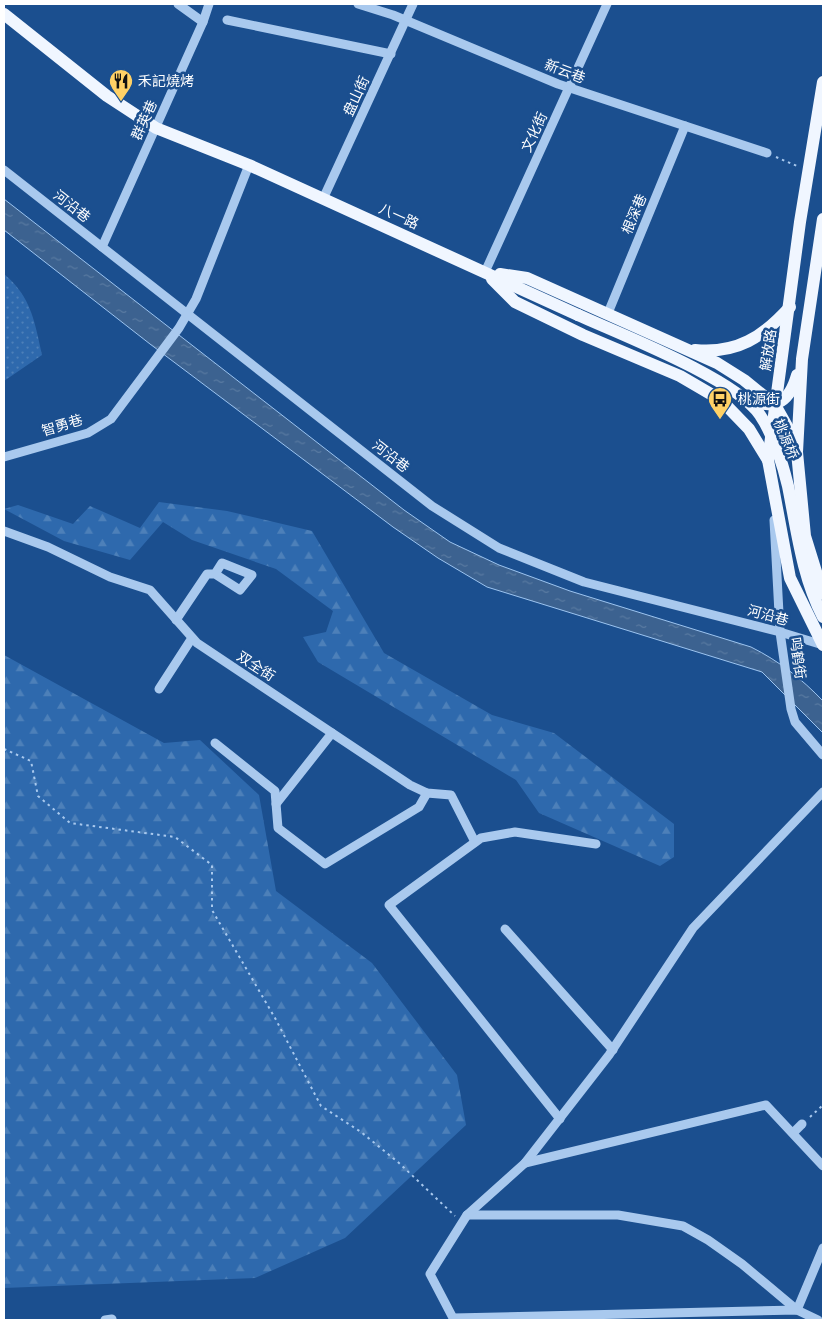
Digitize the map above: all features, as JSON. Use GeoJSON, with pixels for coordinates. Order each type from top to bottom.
{"type":"FeatureCollection","features":[{"type":"Feature","properties":{"kind":"main road","name":"八一路"},"geometry":{"type":"LineString","coordinates":[[4,14],[107,96],[156,128],[249,165],[485,272],[515,302],[583,335],[680,376],[721,400],[749,429],[768,460]]}},
{"type":"Feature","properties":{"kind":"main road","name":"解放路"},"geometry":{"type":"LineString","coordinates":[[823,82],[808,170],[768,460],[790,578],[823,645]]}},
{"type":"Feature","properties":{"kind":"main road"},"geometry":{"type":"LineString","coordinates":[[823,219],[802,359],[796,452],[806,536],[823,594]]}},
{"type":"Feature","properties":{"kind":"main road"},"geometry":{"type":"LineString","coordinates":[[485,272],[527,278],[717,363],[762,392],[775,405],[788,428],[796,452]]}},
{"type":"Feature","properties":{"kind":"main road","name":"桃源桥"},"geometry":{"type":"LineString","coordinates":[[485,272],[719,382],[743,398],[759,414],[776,446],[788,485],[804,567],[823,617]]}},
{"type":"Feature","properties":{"kind":"main road"},"geometry":{"type":"LineString","coordinates":[[685,349],[710,351],[736,347],[772,328],[790,307]]}},
{"type":"Feature","properties":{"kind":"main road"},"geometry":{"type":"LineString","coordinates":[[680,376],[757,404],[775,405],[793,387],[802,359]]}},
{"type":"Feature","properties":{"kind":"street"},"geometry":{"type":"LineString","coordinates":[[178,4],[203,22]]}},
{"type":"Feature","properties":{"kind":"street","name":"群英巷"},"geometry":{"type":"LineString","coordinates":[[102,247],[203,22],[209,4]]}},
{"type":"Feature","properties":{"kind":"street","name":"新云巷"},"geometry":{"type":"LineString","coordinates":[[358,4],[406,20],[570,88],[767,154]]}},
{"type":"Feature","properties":{"kind":"street","name":"盘山街"},"geometry":{"type":"LineString","coordinates":[[323,199],[413,4]]}},
{"type":"Feature","properties":{"kind":"street","name":"文化街"},"geometry":{"type":"LineString","coordinates":[[485,272],[607,4]]}},
{"type":"Feature","properties":{"kind":"street"},"geometry":{"type":"LineString","coordinates":[[227,20],[390,54]]}},
{"type":"Feature","properties":{"kind":"street","name":"根深巷"},"geometry":{"type":"LineString","coordinates":[[608,313],[685,126]]}},
{"type":"Feature","properties":{"kind":"street","name":"智勇巷"},"geometry":{"type":"LineString","coordinates":[[4,457],[88,433],[111,419],[157,358],[196,299],[249,165]]}},
{"type":"Feature","properties":{"kind":"street","name":"河沿巷"},"geometry":{"type":"LineString","coordinates":[[4,170],[432,506],[499,548],[584,582],[780,632],[823,645]]}},
{"type":"Feature","properties":{"kind":"street","name":"鸣鹤街"},"geometry":{"type":"LineString","coordinates":[[773,494],[780,632],[791,709],[795,722],[823,755]]}},
{"type":"Feature","properties":{"kind":"street","name":"双全街"},"geometry":{"type":"LineString","coordinates":[[4,531],[48,546],[110,577],[150,590],[197,643],[410,785],[426,793],[452,795],[475,842]]}},
{"type":"Feature","properties":{"kind":"street"},"geometry":{"type":"LineString","coordinates":[[176,620],[207,574],[215,574]]}},
{"type":"Feature","properties":{"kind":"street"},"geometry":{"type":"LineString","coordinates":[[159,689],[192,638]]}},
{"type":"Feature","properties":{"kind":"street"},"geometry":{"type":"LineString","coordinates":[[276,804],[332,733]]}},
{"type":"Feature","properties":{"kind":"street"},"geometry":{"type":"LineString","coordinates":[[215,743],[275,791],[278,828],[325,864],[419,807],[426,793]]}},
{"type":"Feature","properties":{"kind":"street"},"geometry":{"type":"LineString","coordinates":[[797,1310],[454,1318],[430,1274],[464,1219],[525,1163],[613,1050],[693,928],[823,792]]}},
{"type":"Feature","properties":{"kind":"street"},"geometry":{"type":"LineString","coordinates":[[560,1119],[389,906],[481,838],[515,832],[596,844]]}},
{"type":"Feature","properties":{"kind":"street"},"geometry":{"type":"LineString","coordinates":[[505,929],[613,1050]]}},
{"type":"Feature","properties":{"kind":"street"},"geometry":{"type":"LineString","coordinates":[[525,1163],[766,1105],[794,1132],[823,1166]]}},
{"type":"Feature","properties":{"kind":"street"},"geometry":{"type":"LineString","coordinates":[[794,1132],[802,1124]]}},
{"type":"Feature","properties":{"kind":"street"},"geometry":{"type":"LineString","coordinates":[[464,1219],[618,1215],[683,1226],[708,1240],[742,1264],[797,1310],[818,1320]]}},
{"type":"Feature","properties":{"kind":"street"},"geometry":{"type":"LineString","coordinates":[[797,1310],[823,1248]]}},
{"type":"Feature","properties":{"kind":"path"},"geometry":{"type":"LineString","coordinates":[[767,154],[808,170]]}},
{"type":"Feature","properties":{"kind":"path"},"geometry":{"type":"LineString","coordinates":[[4,749],[31,761],[38,796],[70,823],[175,837],[212,866],[212,910],[275,1018],[321,1106],[361,1132],[464,1219]]}},
{"type":"Feature","properties":{"kind":"path"},"geometry":{"type":"LineString","coordinates":[[802,1124],[823,1105]]}},
{"type":"Feature","properties":{"kind":"green space"},"geometry":{"type":"Polygon","coordinates":[[[4,274],[20,291],[31,311],[42,355],[4,381],[4,274]]]}},
{"type":"Feature","properties":{"kind":"green space"},"geometry":{"type":"Polygon","coordinates":[[[159,502],[227,511],[312,531],[384,653],[492,715],[554,733],[674,824],[674,857],[660,866],[539,813],[516,780],[318,662],[303,637],[326,632],[333,611],[276,569],[192,540],[163,522],[130,560],[64,541],[4,509],[18,505],[73,524],[90,506],[140,528],[159,502]]]}},
{"type":"Feature","properties":{"kind":"green space"},"geometry":{"type":"Polygon","coordinates":[[[4,655],[164,743],[200,740],[259,795],[276,891],[372,963],[457,1075],[466,1125],[345,1238],[255,1278],[4,1288],[4,655]]]}},
{"type":"Feature","properties":{"kind":"water"},"geometry":{"type":"Polygon","coordinates":[[[4,199],[404,510],[450,542],[499,565],[570,591],[751,647],[790,671],[823,701],[823,733],[762,672],[487,587],[438,558],[393,527],[150,344],[4,230],[4,199]]]}},
{"type":"Feature","properties":{"kind":"place","name":"禾記燒烤"},"geometry":{"type":"Point","coordinates":[121,102]}},
{"type":"Feature","properties":{"kind":"place","name":"桃源街"},"geometry":{"type":"Point","coordinates":[720,420]}}]}
